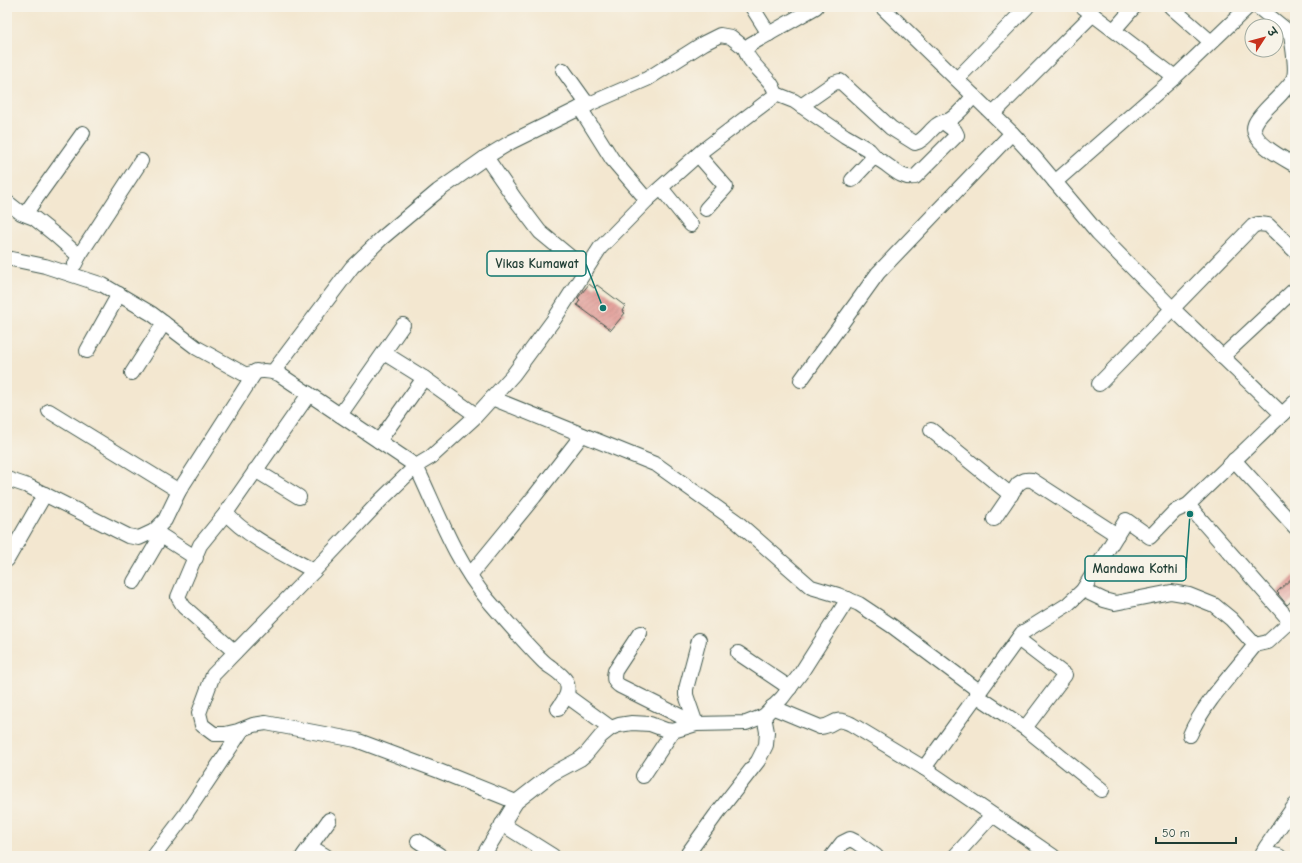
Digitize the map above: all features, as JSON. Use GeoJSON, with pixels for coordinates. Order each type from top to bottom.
{"type":"FeatureCollection","features":[{"type":"Feature","properties":{"kind":"street"},"geometry":{"type":"LineString","coordinates":[[752,7],[769,34]]}},
{"type":"Feature","properties":{"kind":"street"},"geometry":{"type":"LineString","coordinates":[[746,49],[751,44],[816,7]]}},
{"type":"Feature","properties":{"kind":"street"},"geometry":{"type":"LineString","coordinates":[[882,7],[1012,133],[1098,233],[1172,309],[1222,357],[1290,410],[1188,504],[1175,510],[1150,537],[1126,520],[1083,590],[1067,605],[1022,634],[924,768]]}},
{"type":"Feature","properties":{"kind":"street"},"geometry":{"type":"LineString","coordinates":[[957,79],[1027,7]]}},
{"type":"Feature","properties":{"kind":"street"},"geometry":{"type":"LineString","coordinates":[[1114,30],[1134,7]]}},
{"type":"Feature","properties":{"kind":"street"},"geometry":{"type":"LineString","coordinates":[[1171,7],[1211,42]]}},
{"type":"Feature","properties":{"kind":"street"},"geometry":{"type":"LineString","coordinates":[[1055,182],[1175,77],[1248,7]]}},
{"type":"Feature","properties":{"kind":"street"},"geometry":{"type":"LineString","coordinates":[[1258,7],[1293,35],[1294,77],[1290,84],[1255,124],[1254,131],[1256,137],[1262,144],[1295,165]]}},
{"type":"Feature","properties":{"kind":"street"},"geometry":{"type":"LineString","coordinates":[[993,114],[1088,11],[1175,77]]}},
{"type":"Feature","properties":{"kind":"street"},"geometry":{"type":"LineString","coordinates":[[273,372],[352,267],[382,238],[438,191],[486,157],[511,142],[647,78],[704,43],[720,35],[731,37],[746,49],[746,54],[750,60],[770,83],[776,91],[776,94],[801,106],[845,136],[869,150],[877,159],[898,173],[909,178],[915,177],[957,135],[955,131],[943,122]]}},
{"type":"Feature","properties":{"kind":"street"},"geometry":{"type":"LineString","coordinates":[[563,70],[612,159],[647,200]]}},
{"type":"Feature","properties":{"kind":"street"},"geometry":{"type":"LineString","coordinates":[[801,106],[838,81],[841,82],[890,128],[913,143],[919,142],[936,125],[954,117],[974,96]]}},
{"type":"Feature","properties":{"kind":"street"},"geometry":{"type":"LineString","coordinates":[[516,802],[356,740],[266,723],[253,725],[242,730],[225,734],[214,734],[202,725],[199,713],[212,675],[381,500],[416,466],[431,458],[476,415],[513,375],[555,318],[600,248],[647,200],[698,155],[776,94]]}},
{"type":"Feature","properties":{"kind":"street"},"geometry":{"type":"LineString","coordinates":[[25,214],[83,133]]}},
{"type":"Feature","properties":{"kind":"street"},"geometry":{"type":"LineString","coordinates":[[801,380],[878,273],[1012,133]]}},
{"type":"Feature","properties":{"kind":"street"},"geometry":{"type":"LineString","coordinates":[[698,155],[726,187],[706,209]]}},
{"type":"Feature","properties":{"kind":"street"},"geometry":{"type":"LineString","coordinates":[[486,157],[540,232],[586,270]]}},
{"type":"Feature","properties":{"kind":"street"},"geometry":{"type":"LineString","coordinates":[[852,180],[871,160],[877,159]]}},
{"type":"Feature","properties":{"kind":"street"},"geometry":{"type":"LineString","coordinates":[[71,274],[79,256],[141,161]]}},
{"type":"Feature","properties":{"kind":"street"},"geometry":{"type":"LineString","coordinates":[[661,188],[691,225]]}},
{"type":"Feature","properties":{"kind":"street"},"geometry":{"type":"LineString","coordinates":[[7,202],[21,213],[34,218],[79,256]]}},
{"type":"Feature","properties":{"kind":"street"},"geometry":{"type":"LineString","coordinates":[[1099,384],[1253,226],[1258,224],[1268,225],[1295,251]]}},
{"type":"Feature","properties":{"kind":"street"},"geometry":{"type":"LineString","coordinates":[[7,258],[45,266],[103,285],[152,314],[197,348],[246,375],[256,371],[268,370],[279,374],[416,466],[446,533],[470,575],[487,598],[534,652],[546,664],[560,673],[566,681],[568,689],[567,696],[558,708]]}},
{"type":"Feature","properties":{"kind":"street"},"geometry":{"type":"LineString","coordinates":[[1222,357],[1295,288]]}},
{"type":"Feature","properties":{"kind":"street"},"geometry":{"type":"LineString","coordinates":[[86,351],[119,294]]}},
{"type":"Feature","properties":{"kind":"street"},"geometry":{"type":"LineString","coordinates":[[132,374],[164,323]]}},
{"type":"Feature","properties":{"kind":"street"},"geometry":{"type":"LineString","coordinates":[[340,415],[403,325]]}},
{"type":"Feature","properties":{"kind":"street"},"geometry":{"type":"LineString","coordinates":[[384,352],[476,415]]}},
{"type":"Feature","properties":{"kind":"street"},"geometry":{"type":"LineString","coordinates":[[134,582],[179,491],[256,371]]}},
{"type":"Feature","properties":{"kind":"street"},"geometry":{"type":"LineString","coordinates":[[379,441],[424,378]]}},
{"type":"Feature","properties":{"kind":"street"},"geometry":{"type":"LineString","coordinates":[[235,652],[184,607],[178,597],[180,590],[196,558],[200,545],[226,513],[309,394]]}},
{"type":"Feature","properties":{"kind":"street"},"geometry":{"type":"LineString","coordinates":[[492,398],[657,465],[737,522],[811,587],[859,604],[892,626],[1025,728],[1102,790]]}},
{"type":"Feature","properties":{"kind":"street"},"geometry":{"type":"LineString","coordinates":[[49,411],[179,491]]}},
{"type":"Feature","properties":{"kind":"street"},"geometry":{"type":"LineString","coordinates":[[931,430],[1011,495]]}},
{"type":"Feature","properties":{"kind":"street"},"geometry":{"type":"LineString","coordinates":[[470,575],[534,497],[582,435]]}},
{"type":"Feature","properties":{"kind":"street"},"geometry":{"type":"LineString","coordinates":[[1234,460],[1295,527]]}},
{"type":"Feature","properties":{"kind":"street"},"geometry":{"type":"LineString","coordinates":[[255,470],[299,497]]}},
{"type":"Feature","properties":{"kind":"street"},"geometry":{"type":"LineString","coordinates":[[7,478],[45,494],[128,536],[139,538],[157,534],[196,558]]}},
{"type":"Feature","properties":{"kind":"street"},"geometry":{"type":"LineString","coordinates":[[994,519],[1022,481],[1027,479],[1032,480],[1117,535]]}},
{"type":"Feature","properties":{"kind":"street"},"geometry":{"type":"LineString","coordinates":[[7,560],[45,494]]}},
{"type":"Feature","properties":{"kind":"street"},"geometry":{"type":"LineString","coordinates":[[1188,504],[1293,619],[1268,642],[1255,645],[1210,702],[1190,735]]}},
{"type":"Feature","properties":{"kind":"street"},"geometry":{"type":"LineString","coordinates":[[226,513],[242,528],[277,551],[314,571]]}},
{"type":"Feature","properties":{"kind":"street"},"geometry":{"type":"LineString","coordinates":[[1083,590],[1104,600],[1115,603],[1171,592],[1189,595],[1214,605],[1231,619],[1255,645]]}},
{"type":"Feature","properties":{"kind":"street"},"geometry":{"type":"LineString","coordinates":[[483,856],[516,802],[552,774],[580,759],[601,736],[611,728],[632,723],[650,724],[673,731],[692,724],[746,723],[768,712],[790,688],[801,673],[848,599]]}},
{"type":"Feature","properties":{"kind":"street"},"geometry":{"type":"LineString","coordinates":[[640,633],[615,671],[613,677],[615,682],[620,686],[680,716],[692,724]]}},
{"type":"Feature","properties":{"kind":"street"},"geometry":{"type":"LineString","coordinates":[[1018,639],[1065,675],[1025,728]]}},
{"type":"Feature","properties":{"kind":"street"},"geometry":{"type":"LineString","coordinates":[[692,724],[686,689],[699,640]]}},
{"type":"Feature","properties":{"kind":"street"},"geometry":{"type":"LineString","coordinates":[[738,653],[790,688]]}},
{"type":"Feature","properties":{"kind":"street"},"geometry":{"type":"LineString","coordinates":[[567,696],[611,728]]}},
{"type":"Feature","properties":{"kind":"street"},"geometry":{"type":"LineString","coordinates":[[768,712],[820,727],[827,726],[836,720],[842,720],[924,768],[1053,856]]}},
{"type":"Feature","properties":{"kind":"street"},"geometry":{"type":"LineString","coordinates":[[686,856],[715,816],[758,762],[766,745],[768,712]]}},
{"type":"Feature","properties":{"kind":"street"},"geometry":{"type":"LineString","coordinates":[[154,856],[185,815],[242,730]]}},
{"type":"Feature","properties":{"kind":"street"},"geometry":{"type":"LineString","coordinates":[[643,776],[673,731]]}},
{"type":"Feature","properties":{"kind":"street"},"geometry":{"type":"LineString","coordinates":[[1279,856],[1262,854],[1295,805]]}},
{"type":"Feature","properties":{"kind":"street"},"geometry":{"type":"LineString","coordinates":[[955,856],[992,814]]}},
{"type":"Feature","properties":{"kind":"street"},"geometry":{"type":"LineString","coordinates":[[326,856],[307,852],[329,820]]}},
{"type":"Feature","properties":{"kind":"street"},"geometry":{"type":"LineString","coordinates":[[502,824],[553,856]]}},
{"type":"Feature","properties":{"kind":"street"},"geometry":{"type":"LineString","coordinates":[[832,856],[842,843],[850,839],[876,856]]}},
{"type":"Feature","properties":{"kind":"street"},"geometry":{"type":"LineString","coordinates":[[418,841],[441,856]]}},
{"type":"Feature","properties":{"kind":"building"},"geometry":{"type":"Polygon","coordinates":[[[589,284],[594,288],[597,285],[625,306],[622,311],[625,313],[611,330],[577,305],[580,300],[578,298],[589,284]]]}},
{"type":"Feature","properties":{"kind":"building"},"geometry":{"type":"Polygon","coordinates":[[[1295,575],[1295,598],[1287,605],[1277,592],[1295,575]]]}},
{"type":"Feature","properties":{"kind":"place","name":"Vikas Kumawat"},"geometry":{"type":"Point","coordinates":[603,308]}},
{"type":"Feature","properties":{"kind":"place","name":"Mandawa Kothi"},"geometry":{"type":"Point","coordinates":[1190,514]}}]}
